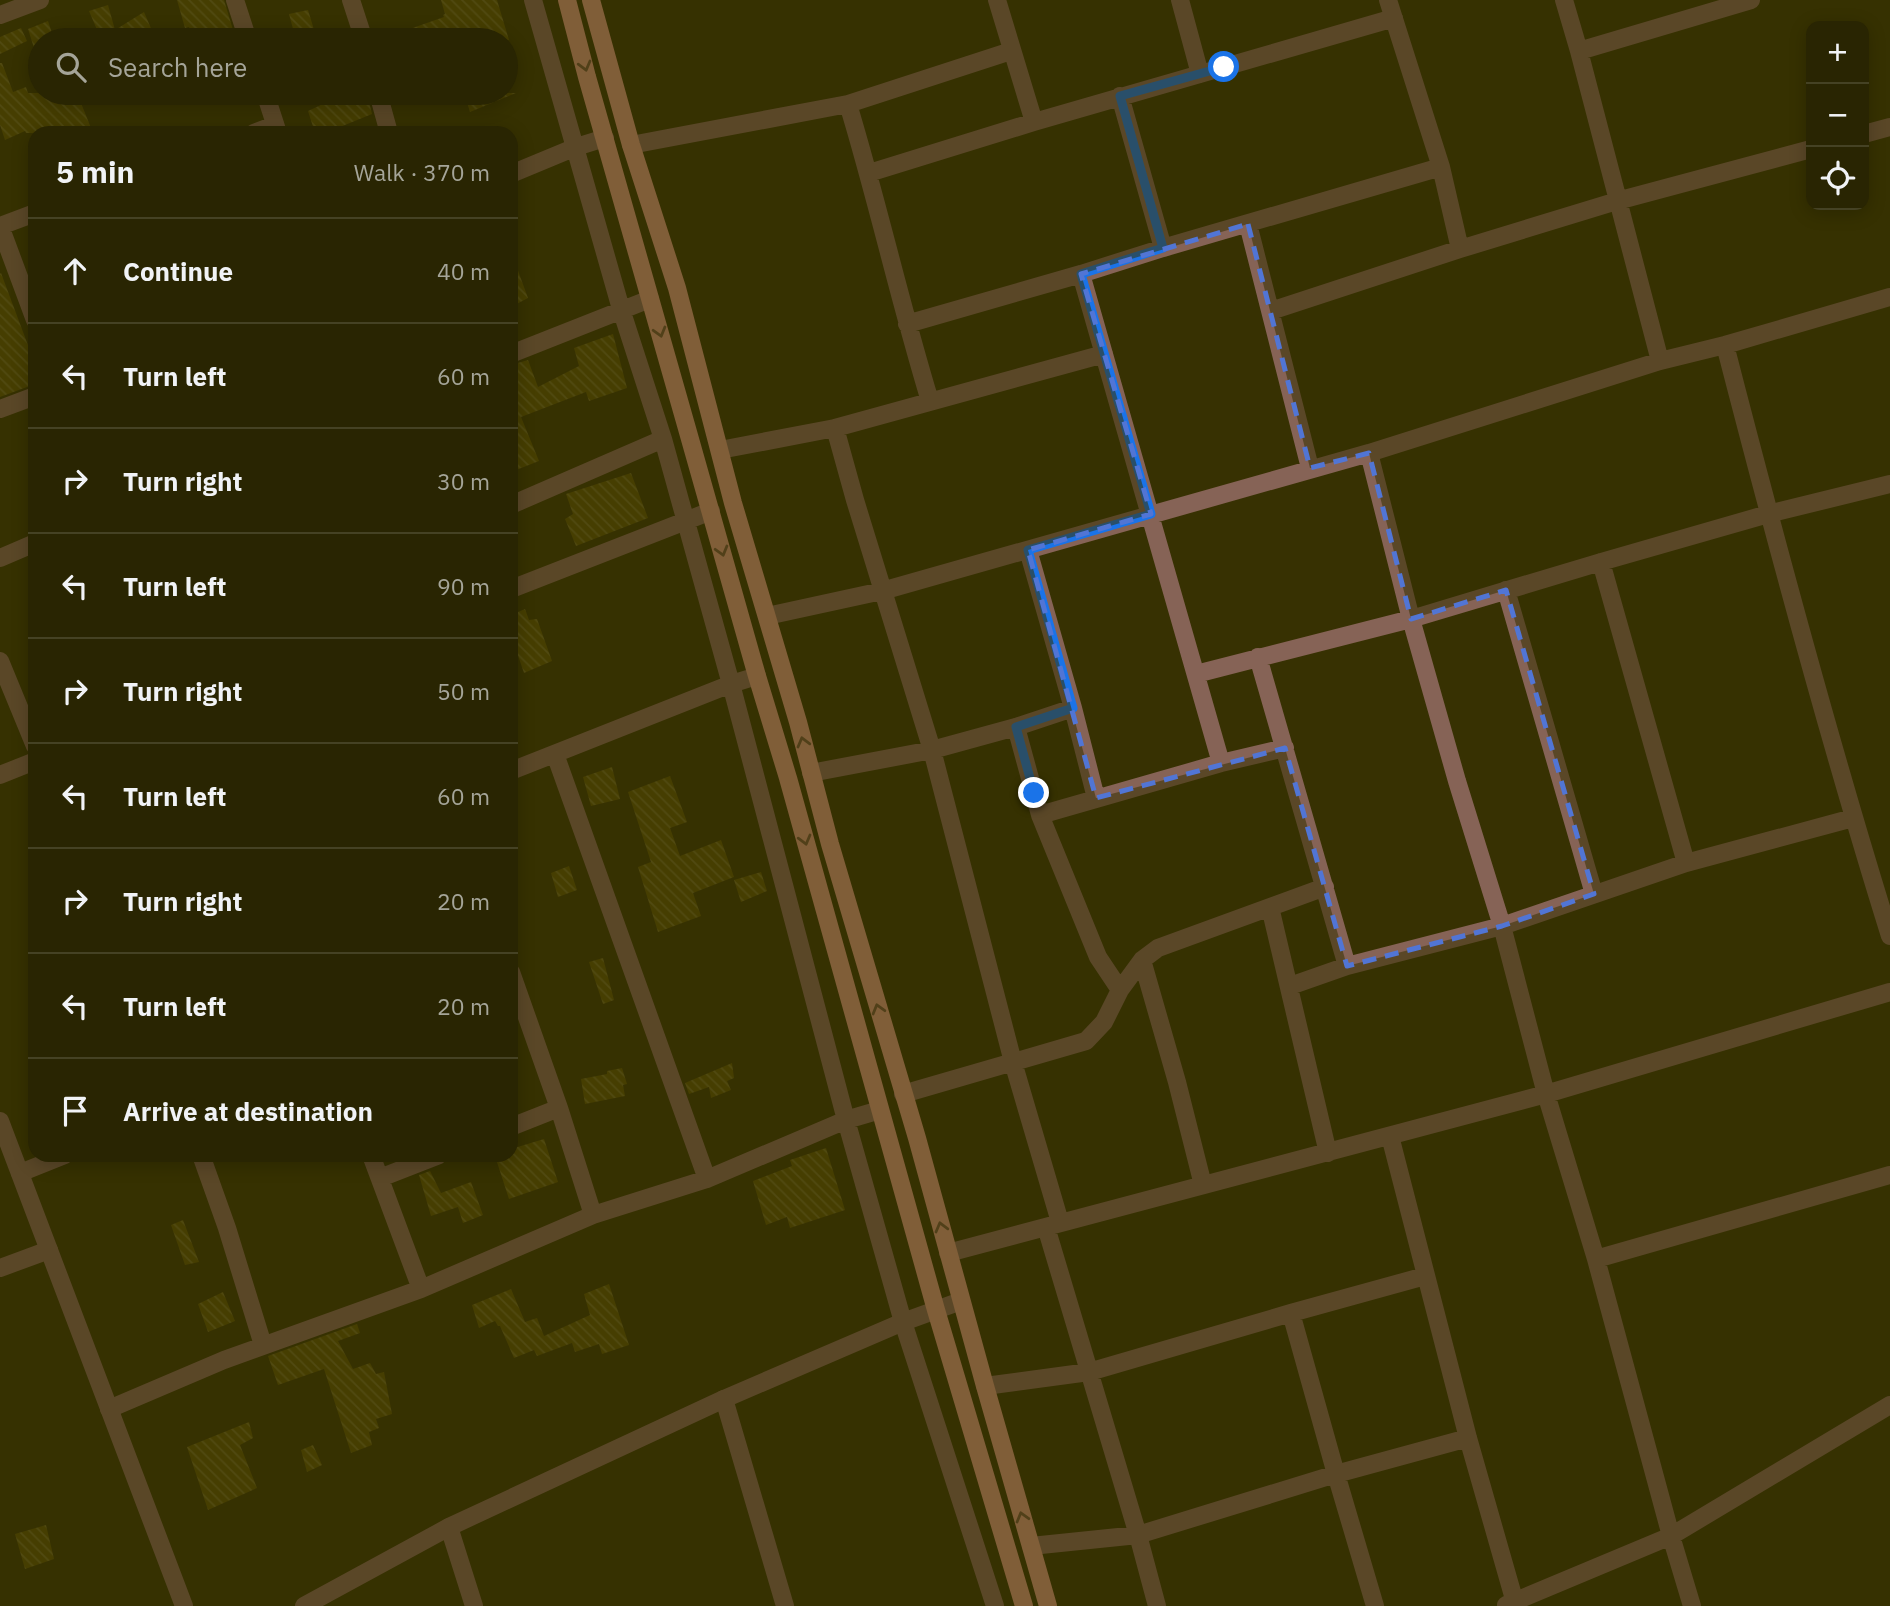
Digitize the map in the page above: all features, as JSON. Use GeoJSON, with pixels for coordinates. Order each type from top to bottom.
{"type":"FeatureCollection","features":[{"type":"Feature","properties":{"kind":"main road"},"geometry":{"type":"LineString","coordinates":[[567,0],[936,1310],[1024,1606]]}},
{"type":"Feature","properties":{"kind":"main road"},"geometry":{"type":"LineString","coordinates":[[591,0],[631,145],[677,288],[830,844],[917,1138],[1048,1606]]}},
{"type":"Feature","properties":{"kind":"street"},"geometry":{"type":"LineString","coordinates":[[0,15],[40,0]]}},
{"type":"Feature","properties":{"kind":"street"},"geometry":{"type":"LineString","coordinates":[[235,0],[244,28]]}},
{"type":"Feature","properties":{"kind":"street"},"geometry":{"type":"LineString","coordinates":[[351,0],[360,28]]}},
{"type":"Feature","properties":{"kind":"street"},"geometry":{"type":"LineString","coordinates":[[533,0],[621,309],[663,439],[732,684],[846,1120],[903,1322],[995,1606]]}},
{"type":"Feature","properties":{"kind":"street"},"geometry":{"type":"LineString","coordinates":[[997,0],[1034,122]]}},
{"type":"Feature","properties":{"kind":"street"},"geometry":{"type":"LineString","coordinates":[[1180,0],[1200,74]]}},
{"type":"Feature","properties":{"kind":"street"},"geometry":{"type":"LineString","coordinates":[[1388,0],[1441,167],[1460,249]]}},
{"type":"Feature","properties":{"kind":"street"},"geometry":{"type":"LineString","coordinates":[[1564,0],[1660,361]]}},
{"type":"Feature","properties":{"kind":"street"},"geometry":{"type":"LineString","coordinates":[[1579,51],[1743,1]]}},
{"type":"Feature","properties":{"kind":"street"},"geometry":{"type":"LineString","coordinates":[[869,173],[1120,96],[1394,18]]}},
{"type":"Feature","properties":{"kind":"street"},"geometry":{"type":"LineString","coordinates":[[631,145],[848,104],[1011,51]]}},
{"type":"Feature","properties":{"kind":"street"},"geometry":{"type":"LineString","coordinates":[[1120,96],[1163,248]]}},
{"type":"Feature","properties":{"kind":"street"},"geometry":{"type":"LineString","coordinates":[[848,104],[930,401]]}},
{"type":"Feature","properties":{"kind":"street"},"geometry":{"type":"LineString","coordinates":[[269,105],[275,126]]}},
{"type":"Feature","properties":{"kind":"street"},"geometry":{"type":"LineString","coordinates":[[381,105],[387,126]]}},
{"type":"Feature","properties":{"kind":"street"},"geometry":{"type":"LineString","coordinates":[[1869,133],[1890,127]]}},
{"type":"Feature","properties":{"kind":"street"},"geometry":{"type":"LineString","coordinates":[[518,171],[605,138]]}},
{"type":"Feature","properties":{"kind":"street"},"geometry":{"type":"LineString","coordinates":[[1272,311],[1617,201],[1806,150]]}},
{"type":"Feature","properties":{"kind":"street"},"geometry":{"type":"LineString","coordinates":[[907,324],[1441,167]]}},
{"type":"Feature","properties":{"kind":"street"},"geometry":{"type":"LineString","coordinates":[[28,216],[0,226],[28,301]]}},
{"type":"Feature","properties":{"kind":"street"},"geometry":{"type":"LineString","coordinates":[[1248,224],[1310,468]]}},
{"type":"Feature","properties":{"kind":"street"},"geometry":{"type":"LineString","coordinates":[[1081,274],[1221,763]]}},
{"type":"Feature","properties":{"kind":"street"},"geometry":{"type":"LineString","coordinates":[[767,616],[883,591],[1028,550],[1369,453],[1660,361],[1726,345],[1890,297]]}},
{"type":"Feature","properties":{"kind":"street"},"geometry":{"type":"LineString","coordinates":[[518,351],[650,299]]}},
{"type":"Feature","properties":{"kind":"street"},"geometry":{"type":"LineString","coordinates":[[1726,345],[1768,514],[1853,818],[1890,936]]}},
{"type":"Feature","properties":{"kind":"street"},"geometry":{"type":"LineString","coordinates":[[720,450],[835,428],[1104,354]]}},
{"type":"Feature","properties":{"kind":"street"},"geometry":{"type":"LineString","coordinates":[[0,409],[28,399]]}},
{"type":"Feature","properties":{"kind":"street"},"geometry":{"type":"LineString","coordinates":[[835,428],[932,750],[1013,1062],[1089,1372],[1157,1606]]}},
{"type":"Feature","properties":{"kind":"street"},"geometry":{"type":"LineString","coordinates":[[518,502],[663,439]]}},
{"type":"Feature","properties":{"kind":"street"},"geometry":{"type":"LineString","coordinates":[[1369,453],[1411,619],[1502,926],[1546,1094],[1596,1259],[1692,1606]]}},
{"type":"Feature","properties":{"kind":"street"},"geometry":{"type":"LineString","coordinates":[[1196,674],[1411,619],[1768,514],[1890,484]]}},
{"type":"Feature","properties":{"kind":"street"},"geometry":{"type":"LineString","coordinates":[[518,586],[711,512]]}},
{"type":"Feature","properties":{"kind":"street"},"geometry":{"type":"LineString","coordinates":[[0,558],[28,546]]}},
{"type":"Feature","properties":{"kind":"street"},"geometry":{"type":"LineString","coordinates":[[1028,550],[1096,798]]}},
{"type":"Feature","properties":{"kind":"street"},"geometry":{"type":"LineString","coordinates":[[1601,562],[1686,863]]}},
{"type":"Feature","properties":{"kind":"street"},"geometry":{"type":"LineString","coordinates":[[1506,590],[1594,894]]}},
{"type":"Feature","properties":{"kind":"street"},"geometry":{"type":"LineString","coordinates":[[1258,657],[1347,966]]}},
{"type":"Feature","properties":{"kind":"street"},"geometry":{"type":"LineString","coordinates":[[0,661],[28,729]]}},
{"type":"Feature","properties":{"kind":"street"},"geometry":{"type":"LineString","coordinates":[[518,768],[757,676]]}},
{"type":"Feature","properties":{"kind":"street"},"geometry":{"type":"LineString","coordinates":[[811,772],[932,750],[1073,708]]}},
{"type":"Feature","properties":{"kind":"street"},"geometry":{"type":"LineString","coordinates":[[1016,727],[1040,815],[1098,957],[1120,990]]}},
{"type":"Feature","properties":{"kind":"street"},"geometry":{"type":"LineString","coordinates":[[1040,815],[1221,763],[1285,748]]}},
{"type":"Feature","properties":{"kind":"street"},"geometry":{"type":"LineString","coordinates":[[555,754],[707,1179]]}},
{"type":"Feature","properties":{"kind":"street"},"geometry":{"type":"LineString","coordinates":[[0,775],[28,764]]}},
{"type":"Feature","properties":{"kind":"street"},"geometry":{"type":"LineString","coordinates":[[1290,986],[1347,966],[1502,926],[1686,863],[1853,818]]}},
{"type":"Feature","properties":{"kind":"street"},"geometry":{"type":"LineString","coordinates":[[903,1094],[1086,1041],[1104,1022],[1120,990],[1142,960],[1158,948],[1325,887]]}},
{"type":"Feature","properties":{"kind":"street"},"geometry":{"type":"LineString","coordinates":[[1270,907],[1328,1153]]}},
{"type":"Feature","properties":{"kind":"street"},"geometry":{"type":"LineString","coordinates":[[1142,960],[1203,1185]]}},
{"type":"Feature","properties":{"kind":"street"},"geometry":{"type":"LineString","coordinates":[[948,1253],[1546,1094],[1890,992]]}},
{"type":"Feature","properties":{"kind":"street"},"geometry":{"type":"LineString","coordinates":[[518,994],[559,1108],[593,1215]]}},
{"type":"Feature","properties":{"kind":"street"},"geometry":{"type":"LineString","coordinates":[[518,1124],[559,1108]]}},
{"type":"Feature","properties":{"kind":"street"},"geometry":{"type":"LineString","coordinates":[[109,1409],[263,1345],[421,1289],[593,1215],[707,1179],[846,1120],[880,1110]]}},
{"type":"Feature","properties":{"kind":"street"},"geometry":{"type":"LineString","coordinates":[[0,1121],[184,1606]]}},
{"type":"Feature","properties":{"kind":"street"},"geometry":{"type":"LineString","coordinates":[[1390,1136],[1512,1604],[1671,1536],[1890,1405]]}},
{"type":"Feature","properties":{"kind":"street"},"geometry":{"type":"LineString","coordinates":[[20,1173],[48,1162]]}},
{"type":"Feature","properties":{"kind":"street"},"geometry":{"type":"LineString","coordinates":[[203,1162],[263,1345]]}},
{"type":"Feature","properties":{"kind":"street"},"geometry":{"type":"LineString","coordinates":[[374,1162],[421,1289]]}},
{"type":"Feature","properties":{"kind":"street"},"geometry":{"type":"LineString","coordinates":[[380,1178],[421,1162]]}},
{"type":"Feature","properties":{"kind":"street"},"geometry":{"type":"LineString","coordinates":[[1596,1259],[1890,1175]]}},
{"type":"Feature","properties":{"kind":"street"},"geometry":{"type":"LineString","coordinates":[[0,1268],[49,1250]]}},
{"type":"Feature","properties":{"kind":"street"},"geometry":{"type":"LineString","coordinates":[[985,1386],[1089,1372],[1426,1276]]}},
{"type":"Feature","properties":{"kind":"street"},"geometry":{"type":"LineString","coordinates":[[304,1606],[449,1527],[724,1399],[903,1322],[961,1301]]}},
{"type":"Feature","properties":{"kind":"street"},"geometry":{"type":"LineString","coordinates":[[1291,1313],[1375,1606]]}},
{"type":"Feature","properties":{"kind":"street"},"geometry":{"type":"LineString","coordinates":[[724,1399],[783,1606]]}},
{"type":"Feature","properties":{"kind":"street"},"geometry":{"type":"LineString","coordinates":[[1031,1546],[1138,1535],[1336,1474],[1468,1438]]}},
{"type":"Feature","properties":{"kind":"street"},"geometry":{"type":"LineString","coordinates":[[449,1527],[474,1606]]}},
{"type":"Feature","properties":{"kind":"highlighted area"},"geometry":{"type":"Polygon","coordinates":[[[1248,224],[1310,468],[1369,453],[1411,619],[1506,590],[1594,894],[1502,926],[1347,966],[1285,748],[1096,798],[1028,550],[1151,514],[1081,274],[1248,224]]]}},
{"type":"Feature","properties":{"kind":"building"},"geometry":{"type":"Polygon","coordinates":[[[177,0],[224,0],[232,28],[185,28],[177,0]]]}},
{"type":"Feature","properties":{"kind":"building"},"geometry":{"type":"Polygon","coordinates":[[[441,0],[497,0],[505,28],[413,28],[444,17],[441,0]]]}},
{"type":"Feature","properties":{"kind":"building"},"geometry":{"type":"Polygon","coordinates":[[[108,5],[114,28],[96,28],[89,11],[108,5]]]}},
{"type":"Feature","properties":{"kind":"building"},"geometry":{"type":"Polygon","coordinates":[[[308,10],[313,28],[293,28],[289,14],[308,10]]]}},
{"type":"Feature","properties":{"kind":"building"},"geometry":{"type":"Polygon","coordinates":[[[144,12],[151,28],[118,28],[144,12]]]}},
{"type":"Feature","properties":{"kind":"building"},"geometry":{"type":"Polygon","coordinates":[[[48,21],[50,28],[30,28],[48,21]]]}},
{"type":"Feature","properties":{"kind":"building"},"geometry":{"type":"Polygon","coordinates":[[[21,28],[27,41],[0,54],[0,37],[21,28]]]}},
{"type":"Feature","properties":{"kind":"building"},"geometry":{"type":"Polygon","coordinates":[[[2,63],[13,92],[26,87],[28,105],[82,105],[90,126],[28,126],[28,133],[25,131],[5,140],[0,125],[2,63]]]}},
{"type":"Feature","properties":{"kind":"building"},"geometry":{"type":"Polygon","coordinates":[[[321,105],[370,105],[372,114],[342,126],[313,126],[308,111],[321,105]]]}},
{"type":"Feature","properties":{"kind":"building"},"geometry":{"type":"Polygon","coordinates":[[[468,105],[487,105],[470,112],[468,105]]]}},
{"type":"Feature","properties":{"kind":"building"},"geometry":{"type":"Polygon","coordinates":[[[518,271],[528,298],[518,303],[518,271]]]}},
{"type":"Feature","properties":{"kind":"building"},"geometry":{"type":"Polygon","coordinates":[[[0,274],[28,345],[28,387],[0,397],[0,274]]]}},
{"type":"Feature","properties":{"kind":"building"},"geometry":{"type":"Polygon","coordinates":[[[613,334],[627,388],[589,401],[586,392],[521,417],[539,461],[518,469],[518,363],[528,360],[538,387],[579,366],[574,348],[613,334]]]}},
{"type":"Feature","properties":{"kind":"building"},"geometry":{"type":"Polygon","coordinates":[[[631,473],[648,518],[576,546],[565,519],[573,514],[566,494],[631,473]]]}},
{"type":"Feature","properties":{"kind":"building"},"geometry":{"type":"Polygon","coordinates":[[[525,609],[529,620],[537,619],[552,661],[524,673],[518,655],[518,612],[525,609]]]}},
{"type":"Feature","properties":{"kind":"building"},"geometry":{"type":"Polygon","coordinates":[[[612,767],[620,799],[591,806],[583,777],[612,767]]]}},
{"type":"Feature","properties":{"kind":"building"},"geometry":{"type":"Polygon","coordinates":[[[670,776],[687,822],[670,828],[680,856],[721,840],[734,877],[693,893],[701,916],[658,932],[638,867],[651,862],[628,792],[670,776]]]}},
{"type":"Feature","properties":{"kind":"building"},"geometry":{"type":"Polygon","coordinates":[[[569,866],[577,890],[558,897],[551,873],[569,866]]]}},
{"type":"Feature","properties":{"kind":"building"},"geometry":{"type":"Polygon","coordinates":[[[761,872],[767,891],[741,902],[734,880],[761,872]]]}},
{"type":"Feature","properties":{"kind":"building"},"geometry":{"type":"Polygon","coordinates":[[[603,958],[614,1000],[603,1004],[589,962],[603,958]]]}},
{"type":"Feature","properties":{"kind":"building"},"geometry":{"type":"Polygon","coordinates":[[[732,1063],[734,1078],[727,1081],[731,1090],[711,1098],[709,1087],[689,1094],[685,1083],[732,1063]]]}},
{"type":"Feature","properties":{"kind":"building"},"geometry":{"type":"Polygon","coordinates":[[[622,1068],[627,1084],[623,1085],[625,1096],[585,1104],[581,1079],[622,1068]]]}},
{"type":"Feature","properties":{"kind":"building"},"geometry":{"type":"Polygon","coordinates":[[[544,1139],[558,1182],[509,1199],[497,1162],[518,1162],[518,1147],[544,1139]]]}},
{"type":"Feature","properties":{"kind":"building"},"geometry":{"type":"Polygon","coordinates":[[[826,1148],[845,1210],[790,1228],[787,1217],[766,1225],[753,1181],[792,1166],[790,1160],[826,1148]]]}},
{"type":"Feature","properties":{"kind":"building"},"geometry":{"type":"Polygon","coordinates":[[[430,1171],[441,1193],[471,1182],[483,1215],[463,1223],[458,1207],[431,1216],[419,1175],[430,1171]]]}},
{"type":"Feature","properties":{"kind":"building"},"geometry":{"type":"Polygon","coordinates":[[[183,1220],[199,1262],[185,1265],[171,1225],[183,1220]]]}},
{"type":"Feature","properties":{"kind":"building"},"geometry":{"type":"Polygon","coordinates":[[[609,1284],[629,1345],[602,1354],[599,1344],[575,1352],[572,1343],[537,1356],[534,1350],[514,1358],[500,1326],[495,1321],[479,1328],[472,1305],[511,1289],[525,1322],[537,1318],[544,1336],[590,1315],[584,1294],[609,1284]]]}},
{"type":"Feature","properties":{"kind":"building"},"geometry":{"type":"Polygon","coordinates":[[[223,1292],[235,1321],[208,1332],[198,1304],[223,1292]]]}},
{"type":"Feature","properties":{"kind":"building"},"geometry":{"type":"Polygon","coordinates":[[[357,1324],[360,1333],[338,1341],[353,1369],[370,1363],[376,1374],[384,1372],[392,1414],[376,1419],[379,1428],[369,1432],[372,1445],[351,1453],[324,1369],[278,1385],[268,1356],[357,1324]]]}},
{"type":"Feature","properties":{"kind":"building"},"geometry":{"type":"Polygon","coordinates":[[[249,1422],[253,1438],[240,1445],[257,1488],[208,1510],[187,1447],[249,1422]]]}},
{"type":"Feature","properties":{"kind":"building"},"geometry":{"type":"Polygon","coordinates":[[[313,1445],[322,1465],[307,1472],[301,1450],[313,1445]]]}},
{"type":"Feature","properties":{"kind":"building"},"geometry":{"type":"Polygon","coordinates":[[[46,1525],[54,1559],[25,1569],[15,1534],[46,1525]]]}},
{"type":"Feature","properties":{"kind":"route"},"geometry":{"type":"LineString","coordinates":[[1034,793],[1016,727],[1073,708],[1028,550],[1151,514],[1081,274],[1163,248],[1120,96],[1224,67]]}}]}
